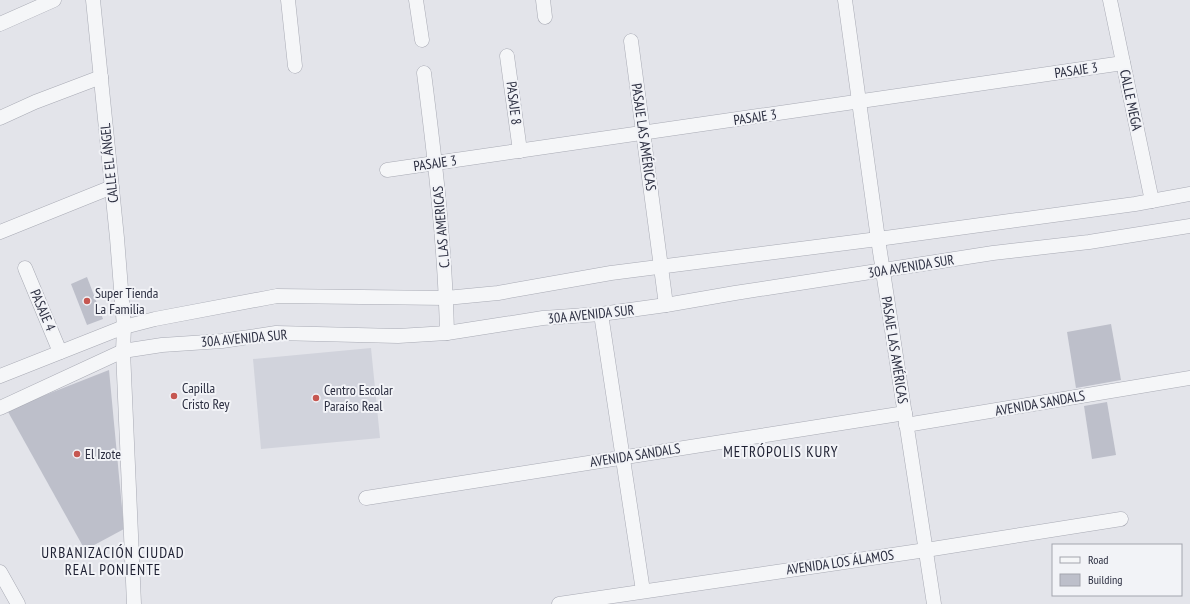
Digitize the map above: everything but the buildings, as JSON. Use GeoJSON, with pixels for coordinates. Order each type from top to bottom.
{"type":"FeatureCollection","features":[{"type":"Feature","properties":{"kind":"street"},"geometry":{"type":"LineString","coordinates":[[0,24],[54,0]]}},
{"type":"Feature","properties":{"kind":"street","name":"CALLE EL ÁNGEL"},"geometry":{"type":"LineString","coordinates":[[92,0],[112,187],[124,327],[123,351],[134,604]]}},
{"type":"Feature","properties":{"kind":"street"},"geometry":{"type":"LineString","coordinates":[[288,0],[295,66]]}},
{"type":"Feature","properties":{"kind":"street"},"geometry":{"type":"LineString","coordinates":[[416,0],[422,40]]}},
{"type":"Feature","properties":{"kind":"street"},"geometry":{"type":"LineString","coordinates":[[543,0],[545,17]]}},
{"type":"Feature","properties":{"kind":"street","name":"PASAJE LAS AMÉRICAS"},"geometry":{"type":"LineString","coordinates":[[845,0],[878,239],[934,604]]}},
{"type":"Feature","properties":{"kind":"street","name":"CALLE MEGA"},"geometry":{"type":"LineString","coordinates":[[1110,0],[1152,201]]}},
{"type":"Feature","properties":{"kind":"street","name":"PASAJE LAS AMÉRICAS"},"geometry":{"type":"LineString","coordinates":[[631,41],[666,305]]}},
{"type":"Feature","properties":{"kind":"street","name":"PASAJE 8"},"geometry":{"type":"LineString","coordinates":[[507,56],[520,151]]}},
{"type":"Feature","properties":{"kind":"street","name":"PASAJE 3"},"geometry":{"type":"LineString","coordinates":[[387,170],[1123,63]]}},
{"type":"Feature","properties":{"kind":"street","name":"C. LAS AMERICAS"},"geometry":{"type":"LineString","coordinates":[[424,73],[435,163],[446,298],[447,333]]}},
{"type":"Feature","properties":{"kind":"street"},"geometry":{"type":"LineString","coordinates":[[0,118],[36,102],[101,77]]}},
{"type":"Feature","properties":{"kind":"street"},"geometry":{"type":"LineString","coordinates":[[0,232],[112,187]]}},
{"type":"Feature","properties":{"kind":"street"},"geometry":{"type":"LineString","coordinates":[[0,376],[124,327],[162,317],[277,296],[446,298],[498,293],[611,273],[878,239],[1152,201],[1190,194]]}},
{"type":"Feature","properties":{"kind":"street","name":"30A AVENIDA SUR"},"geometry":{"type":"LineString","coordinates":[[0,408],[123,351],[162,345],[222,341],[276,333],[398,336],[447,333],[543,318],[601,314],[666,305],[883,270],[1088,242],[1190,226]]}},
{"type":"Feature","properties":{"kind":"street","name":"PASAJE 4"},"geometry":{"type":"LineString","coordinates":[[25,268],[60,352]]}},
{"type":"Feature","properties":{"kind":"street"},"geometry":{"type":"LineString","coordinates":[[601,314],[642,591]]}},
{"type":"Feature","properties":{"kind":"street","name":"AVENIDA SANDALS"},"geometry":{"type":"LineString","coordinates":[[366,498],[622,457],[905,419],[1190,378]]}},
{"type":"Feature","properties":{"kind":"street","name":"AVENIDA LOS ÁLAMOS"},"geometry":{"type":"LineString","coordinates":[[559,604],[926,550],[1121,519]]}},
{"type":"Feature","properties":{"kind":"street"},"geometry":{"type":"LineString","coordinates":[[0,572],[18,604]]}},
{"type":"Feature","properties":{"kind":"shaded area","name":"Centro Escolar Paraíso Real"},"geometry":{"type":"Polygon","coordinates":[[[371,348],[380,438],[261,449],[253,359],[371,348]]]}},
{"type":"Feature","properties":{"kind":"place","name":"Super Tienda La Familia"},"geometry":{"type":"Point","coordinates":[87,301]}},
{"type":"Feature","properties":{"kind":"place","name":"Capilla Cristo Rey"},"geometry":{"type":"Point","coordinates":[174,396]}},
{"type":"Feature","properties":{"kind":"place","name":"Centro Escolar Paraíso Real"},"geometry":{"type":"Point","coordinates":[316,398]}},
{"type":"Feature","properties":{"kind":"place","name":"El Izote"},"geometry":{"type":"Point","coordinates":[77,454]}},
{"type":"Feature","properties":{"kind":"district","name":"METRÓPOLIS KURY"},"geometry":{"type":"Point","coordinates":[781,451]}},
{"type":"Feature","properties":{"kind":"district","name":"URBANIZACIÓN CIUDAD REAL PONIENTE"},"geometry":{"type":"Point","coordinates":[113,560]}}]}
